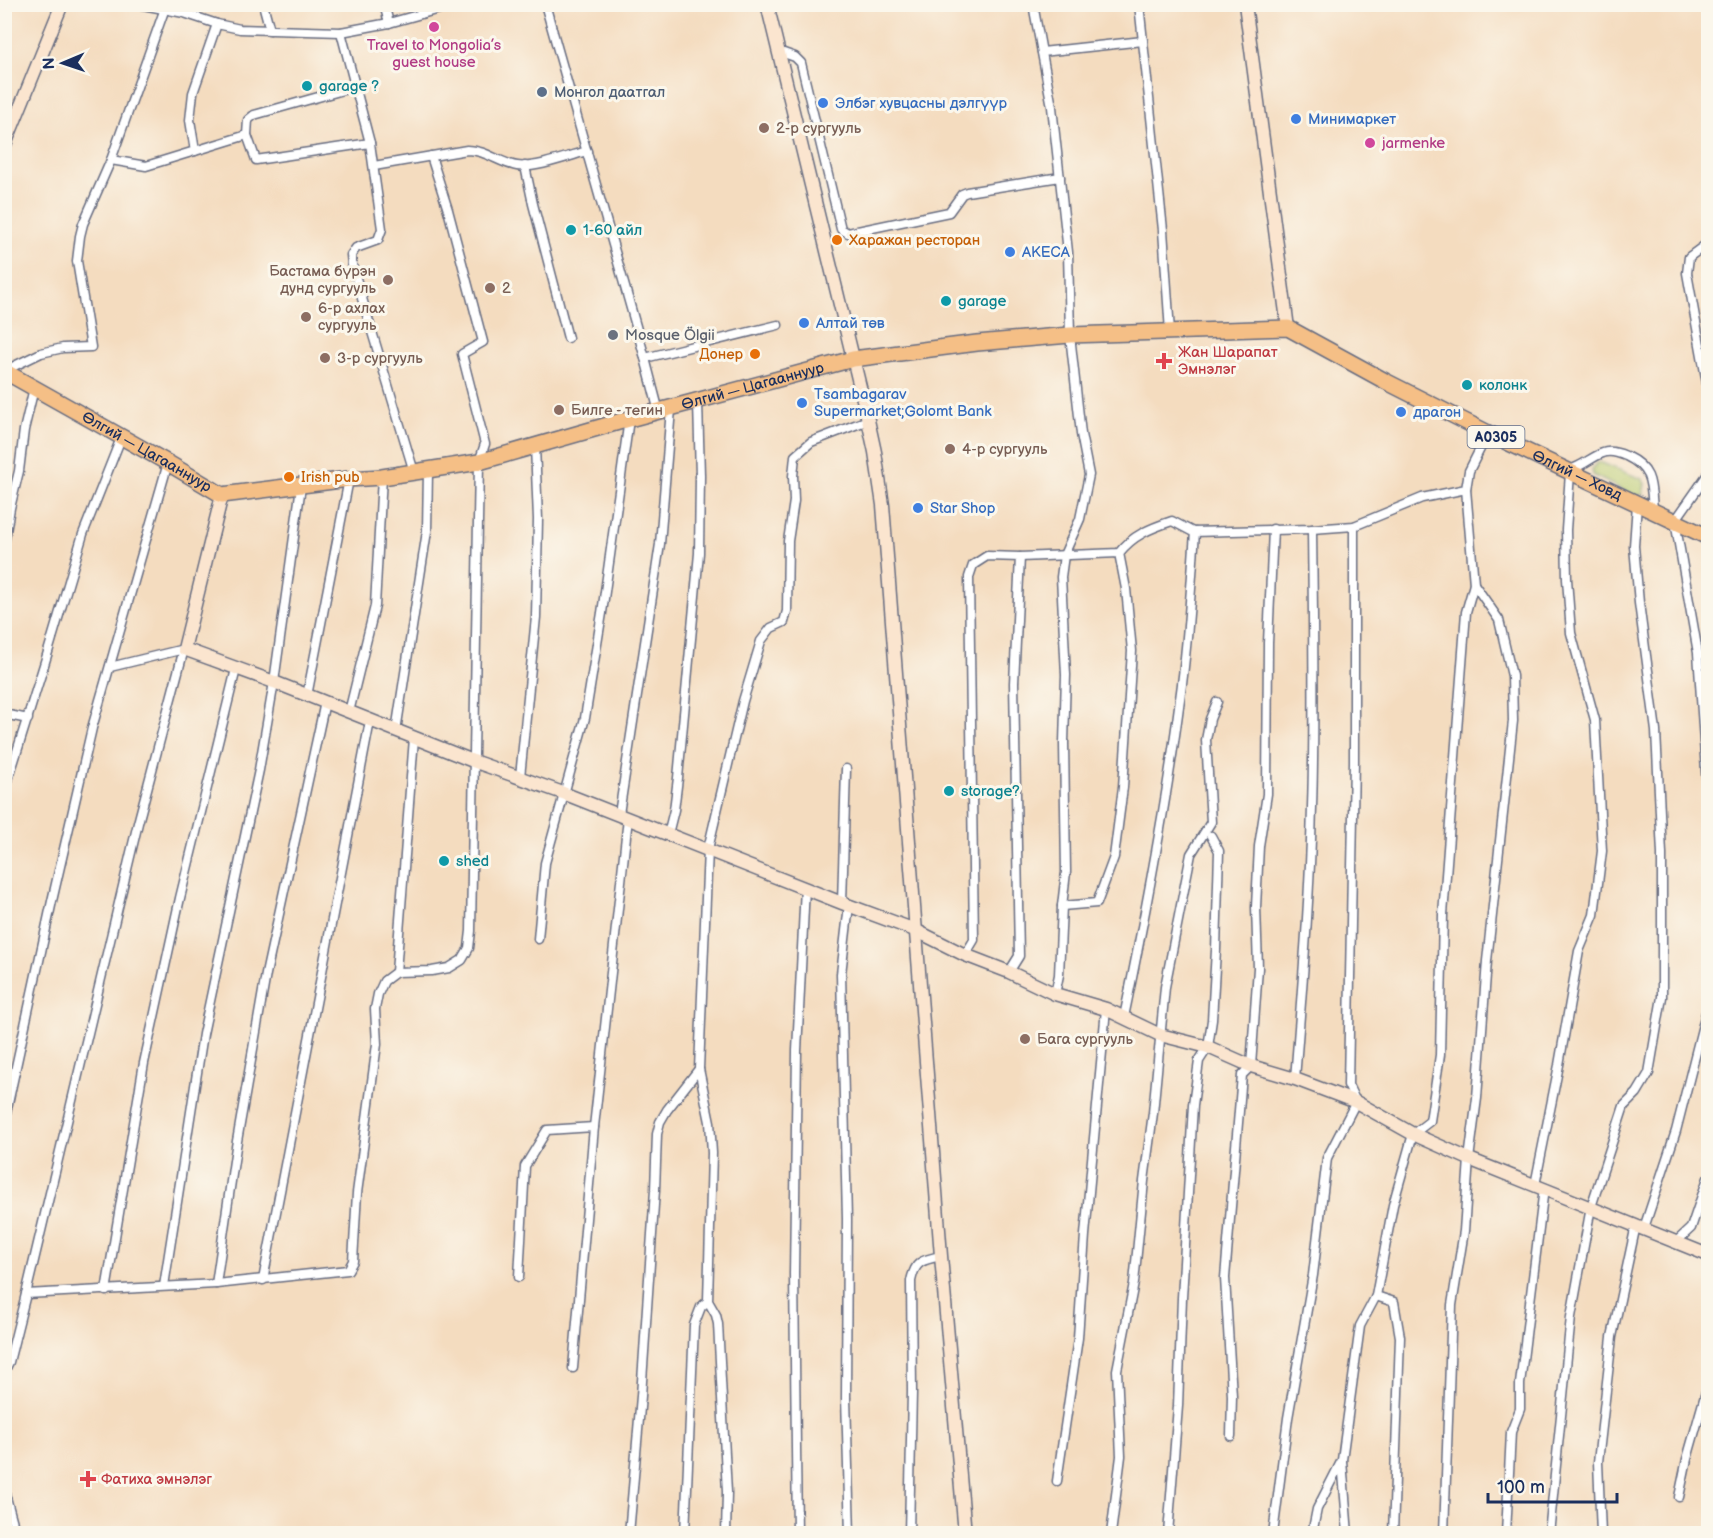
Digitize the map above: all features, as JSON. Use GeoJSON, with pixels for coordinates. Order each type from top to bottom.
{"type":"FeatureCollection","features":[{"type":"Feature","properties":{"kind":"highway","name":"Өлгий — Цагааннуур"},"geometry":{"type":"LineString","coordinates":[[4,371],[222,495],[421,472],[479,462],[853,359],[977,343],[1070,335],[1288,328]]}},
{"type":"Feature","properties":{"kind":"highway","name":"Өлгий — Ховд"},"geometry":{"type":"LineString","coordinates":[[1288,328],[1385,381],[1488,433],[1708,537]]}},
{"type":"Feature","properties":{"kind":"street"},"geometry":{"type":"LineString","coordinates":[[4,147],[62,4]]}},
{"type":"Feature","properties":{"kind":"street"},"geometry":{"type":"LineString","coordinates":[[138,4],[184,13],[240,29],[341,32],[389,23],[457,4]]}},
{"type":"Feature","properties":{"kind":"street"},"geometry":{"type":"LineString","coordinates":[[263,4],[270,30]]}},
{"type":"Feature","properties":{"kind":"street"},"geometry":{"type":"LineString","coordinates":[[384,4],[389,23]]}},
{"type":"Feature","properties":{"kind":"street"},"geometry":{"type":"LineString","coordinates":[[545,4],[645,358],[665,410],[660,544],[624,816],[573,1368]]}},
{"type":"Feature","properties":{"kind":"street"},"geometry":{"type":"LineString","coordinates":[[767,4],[868,420],[883,506],[941,1256],[965,1533]]}},
{"type":"Feature","properties":{"kind":"street"},"geometry":{"type":"LineString","coordinates":[[1033,4],[1052,107],[1068,252],[1070,335],[1081,434],[1089,475],[1080,519],[1064,555],[1061,576],[1066,675],[1064,743],[1066,872],[1059,975],[1055,994]]}},
{"type":"Feature","properties":{"kind":"street"},"geometry":{"type":"LineString","coordinates":[[1139,4],[1163,230],[1170,332]]}},
{"type":"Feature","properties":{"kind":"street"},"geometry":{"type":"LineString","coordinates":[[1245,4],[1288,328]]}},
{"type":"Feature","properties":{"kind":"street"},"geometry":{"type":"LineString","coordinates":[[4,371],[40,353],[63,348],[92,347],[77,261],[77,248],[83,224],[111,160],[164,10]]}},
{"type":"Feature","properties":{"kind":"street"},"geometry":{"type":"LineString","coordinates":[[195,151],[190,120],[193,93],[217,24]]}},
{"type":"Feature","properties":{"kind":"street"},"geometry":{"type":"LineString","coordinates":[[341,32],[370,143],[382,229],[378,240],[356,248],[351,255],[352,265],[421,472],[427,531],[396,731]]}},
{"type":"Feature","properties":{"kind":"street"},"geometry":{"type":"LineString","coordinates":[[1042,52],[1143,41]]}},
{"type":"Feature","properties":{"kind":"street"},"geometry":{"type":"LineString","coordinates":[[778,51],[795,57],[801,63],[842,229],[848,233],[949,212],[962,194],[967,192],[1060,177]]}},
{"type":"Feature","properties":{"kind":"street"},"geometry":{"type":"LineString","coordinates":[[354,87],[254,115],[248,120],[247,135],[256,160],[370,143]]}},
{"type":"Feature","properties":{"kind":"street"},"geometry":{"type":"LineString","coordinates":[[111,160],[146,166],[247,135]]}},
{"type":"Feature","properties":{"kind":"street"},"geometry":{"type":"LineString","coordinates":[[374,166],[477,150],[519,167],[533,166],[587,151]]}},
{"type":"Feature","properties":{"kind":"street"},"geometry":{"type":"LineString","coordinates":[[26,1294],[216,1284],[348,1270],[353,1261],[357,1194],[376,1044],[375,1009],[378,994],[384,981],[396,972],[448,968],[462,960],[469,948],[479,462],[485,444],[462,354],[483,342],[448,210],[431,156]]}},
{"type":"Feature","properties":{"kind":"street"},"geometry":{"type":"LineString","coordinates":[[525,166],[568,338]]}},
{"type":"Feature","properties":{"kind":"street"},"geometry":{"type":"LineString","coordinates":[[1708,243],[1689,257],[1687,273],[1708,389]]}},
{"type":"Feature","properties":{"kind":"street"},"geometry":{"type":"LineString","coordinates":[[645,358],[778,325]]}},
{"type":"Feature","properties":{"kind":"street"},"geometry":{"type":"LineString","coordinates":[[4,544],[19,471],[24,430],[34,388]]}},
{"type":"Feature","properties":{"kind":"street"},"geometry":{"type":"LineString","coordinates":[[668,834],[678,778],[699,553],[698,402]]}},
{"type":"Feature","properties":{"kind":"street"},"geometry":{"type":"LineString","coordinates":[[538,939],[545,863],[585,718],[629,419]]}},
{"type":"Feature","properties":{"kind":"street"},"geometry":{"type":"LineString","coordinates":[[726,1533],[727,1492],[718,1324],[708,1301],[712,1153],[710,1122],[699,1069],[708,849],[743,701],[761,641],[771,628],[783,622],[788,611],[788,541],[794,501],[795,456],[811,442],[868,420]]}},
{"type":"Feature","properties":{"kind":"street"},"geometry":{"type":"LineString","coordinates":[[1348,1533],[1341,1460],[1360,1326],[1376,1296],[1393,1205],[1413,1134],[1430,1120],[1440,1055],[1443,915],[1466,612],[1474,584],[1466,489],[1469,471],[1488,433]]}},
{"type":"Feature","properties":{"kind":"street"},"geometry":{"type":"LineString","coordinates":[[4,834],[4,794],[83,534],[121,438]]}},
{"type":"Feature","properties":{"kind":"street"},"geometry":{"type":"LineString","coordinates":[[520,777],[536,617],[538,519],[535,446]]}},
{"type":"Feature","properties":{"kind":"street"},"geometry":{"type":"LineString","coordinates":[[1506,1533],[1511,1432],[1520,1409],[1520,1384],[1539,1186],[1579,951],[1594,915],[1602,851],[1595,720],[1570,622],[1566,530],[1568,472],[1579,468],[1604,452],[1619,453],[1640,463],[1646,470],[1653,511]]}},
{"type":"Feature","properties":{"kind":"street"},"geometry":{"type":"LineString","coordinates":[[4,1122],[92,728],[168,464]]}},
{"type":"Feature","properties":{"kind":"street"},"geometry":{"type":"LineString","coordinates":[[1708,474],[1675,521],[1698,653],[1708,802]]}},
{"type":"Feature","properties":{"kind":"street"},"geometry":{"type":"LineString","coordinates":[[349,712],[375,606],[382,477]]}},
{"type":"Feature","properties":{"kind":"street"},"geometry":{"type":"LineString","coordinates":[[307,696],[349,480]]}},
{"type":"Feature","properties":{"kind":"street"},"geometry":{"type":"LineString","coordinates":[[164,1286],[203,1034],[259,770],[274,682],[301,486]]}},
{"type":"Feature","properties":{"kind":"street"},"geometry":{"type":"LineString","coordinates":[[1062,906],[1097,903],[1114,857],[1123,787],[1132,651],[1126,589],[1119,553],[1126,544],[1148,529],[1172,521],[1195,532],[1354,526],[1422,498],[1466,489]]}},
{"type":"Feature","properties":{"kind":"street"},"geometry":{"type":"LineString","coordinates":[[4,1372],[9,1362],[26,1294],[136,834],[222,495]]}},
{"type":"Feature","properties":{"kind":"street"},"geometry":{"type":"LineString","coordinates":[[1549,1533],[1571,1317],[1591,1207],[1624,1106],[1637,1093],[1649,1073],[1662,997],[1662,854],[1657,742],[1634,546],[1637,504]]}},
{"type":"Feature","properties":{"kind":"street"},"geometry":{"type":"LineString","coordinates":[[1354,526],[1354,761],[1348,1085],[1356,1102]]}},
{"type":"Feature","properties":{"kind":"street"},"geometry":{"type":"LineString","coordinates":[[1231,1436],[1232,1396],[1225,1278],[1242,1075],[1251,1066],[1258,968],[1256,907],[1259,846],[1267,794],[1268,643],[1273,529]]}},
{"type":"Feature","properties":{"kind":"street"},"geometry":{"type":"LineString","coordinates":[[1295,1079],[1312,808],[1312,529]]}},
{"type":"Feature","properties":{"kind":"street"},"geometry":{"type":"LineString","coordinates":[[1124,1017],[1152,879],[1180,699],[1195,532]]}},
{"type":"Feature","properties":{"kind":"street"},"geometry":{"type":"LineString","coordinates":[[965,955],[974,940],[969,577],[973,565],[987,556],[1119,553]]}},
{"type":"Feature","properties":{"kind":"street"},"geometry":{"type":"LineString","coordinates":[[1009,972],[1019,956],[1014,683],[1020,557]]}},
{"type":"Feature","properties":{"kind":"street"},"geometry":{"type":"LineString","coordinates":[[1444,1533],[1452,1305],[1464,1231],[1487,961],[1513,721],[1512,676],[1499,620],[1474,584]]}},
{"type":"Feature","properties":{"kind":"street"},"geometry":{"type":"LineString","coordinates":[[110,667],[184,649],[274,682],[473,761],[624,816],[915,930],[965,955],[1009,972],[1055,994],[1106,1009],[1160,1035],[1208,1047],[1251,1066],[1295,1079],[1356,1102],[1413,1134],[1469,1159],[1708,1255]]}},
{"type":"Feature","properties":{"kind":"street"},"geometry":{"type":"LineString","coordinates":[[106,1290],[144,1063],[183,887],[236,669]]}},
{"type":"Feature","properties":{"kind":"street"},"geometry":{"type":"LineString","coordinates":[[216,1284],[236,1147],[266,974],[325,702]]}},
{"type":"Feature","properties":{"kind":"street"},"geometry":{"type":"LineString","coordinates":[[1111,1533],[1121,1456],[1117,1370],[1134,1283],[1168,962],[1191,854],[1210,822],[1206,740],[1210,719],[1217,702]]}},
{"type":"Feature","properties":{"kind":"street"},"geometry":{"type":"LineString","coordinates":[[4,714],[28,719]]}},
{"type":"Feature","properties":{"kind":"street"},"geometry":{"type":"LineString","coordinates":[[263,1280],[370,721]]}},
{"type":"Feature","properties":{"kind":"street"},"geometry":{"type":"LineString","coordinates":[[396,972],[414,738]]}},
{"type":"Feature","properties":{"kind":"street"},"geometry":{"type":"LineString","coordinates":[[846,769],[842,974],[847,1219],[846,1398],[850,1533]]}},
{"type":"Feature","properties":{"kind":"street"},"geometry":{"type":"LineString","coordinates":[[1168,1533],[1178,1406],[1193,1105],[1199,1061],[1208,1047],[1212,1020],[1219,851],[1210,836]]}},
{"type":"Feature","properties":{"kind":"street"},"geometry":{"type":"LineString","coordinates":[[797,1533],[794,1274],[796,1086],[805,887]]}},
{"type":"Feature","properties":{"kind":"street"},"geometry":{"type":"LineString","coordinates":[[1601,1533],[1598,1462],[1611,1348],[1640,1226],[1676,1131],[1708,1005]]}},
{"type":"Feature","properties":{"kind":"street"},"geometry":{"type":"LineString","coordinates":[[1057,1481],[1078,1338],[1106,1009]]}},
{"type":"Feature","properties":{"kind":"street"},"geometry":{"type":"LineString","coordinates":[[629,1533],[641,1396],[657,1134],[660,1122],[667,1110],[699,1069]]}},
{"type":"Feature","properties":{"kind":"street"},"geometry":{"type":"LineString","coordinates":[[1273,1533],[1288,1418],[1313,1275],[1327,1158],[1356,1102]]}},
{"type":"Feature","properties":{"kind":"street"},"geometry":{"type":"LineString","coordinates":[[519,1277],[525,1166],[548,1130],[594,1127]]}},
{"type":"Feature","properties":{"kind":"street"},"geometry":{"type":"LineString","coordinates":[[1677,1241],[1691,1228],[1708,1178]]}},
{"type":"Feature","properties":{"kind":"street"},"geometry":{"type":"LineString","coordinates":[[909,1533],[912,1392],[911,1281],[913,1270],[920,1262],[941,1256]]}},
{"type":"Feature","properties":{"kind":"street"},"geometry":{"type":"LineString","coordinates":[[1376,1296],[1394,1302],[1400,1337],[1393,1533]]}},
{"type":"Feature","properties":{"kind":"street"},"geometry":{"type":"LineString","coordinates":[[685,1533],[694,1324],[701,1307],[708,1301]]}},
{"type":"Feature","properties":{"kind":"street"},"geometry":{"type":"LineString","coordinates":[[1679,1497],[1708,1385]]}},
{"type":"Feature","properties":{"kind":"street"},"geometry":{"type":"LineString","coordinates":[[1312,1533],[1317,1509],[1341,1460]]}},
{"type":"Feature","properties":{"kind":"street"},"geometry":{"type":"LineString","coordinates":[[4,1490],[16,1533]]}},
{"type":"Feature","properties":{"kind":"green space"},"geometry":{"type":"Polygon","coordinates":[[[1597,462],[1642,479],[1645,484],[1643,494],[1636,497],[1593,475],[1592,469],[1597,462]]]}},
{"type":"Feature","properties":{"kind":"place","name":"Travel to Mongolia’s guest house"},"geometry":{"type":"Point","coordinates":[434,27]}},
{"type":"Feature","properties":{"kind":"place","name":"garage ?"},"geometry":{"type":"Point","coordinates":[307,86]}},
{"type":"Feature","properties":{"kind":"place","name":"Монгол даатгал"},"geometry":{"type":"Point","coordinates":[542,92]}},
{"type":"Feature","properties":{"kind":"place","name":"Элбэг хувцасны дэлгүүр"},"geometry":{"type":"Point","coordinates":[823,103]}},
{"type":"Feature","properties":{"kind":"place","name":"Минимаркет"},"geometry":{"type":"Point","coordinates":[1296,119]}},
{"type":"Feature","properties":{"kind":"place","name":"2-р сургууль"},"geometry":{"type":"Point","coordinates":[764,128]}},
{"type":"Feature","properties":{"kind":"place","name":"jarmenke"},"geometry":{"type":"Point","coordinates":[1370,143]}},
{"type":"Feature","properties":{"kind":"place","name":"1-60 айл"},"geometry":{"type":"Point","coordinates":[571,230]}},
{"type":"Feature","properties":{"kind":"place","name":"Харажан ресторан"},"geometry":{"type":"Point","coordinates":[837,240]}},
{"type":"Feature","properties":{"kind":"place","name":"АКЕСА"},"geometry":{"type":"Point","coordinates":[1010,252]}},
{"type":"Feature","properties":{"kind":"place","name":"Бастама бүрэн дунд сургууль"},"geometry":{"type":"Point","coordinates":[388,280]}},
{"type":"Feature","properties":{"kind":"place","name":"2"},"geometry":{"type":"Point","coordinates":[490,288]}},
{"type":"Feature","properties":{"kind":"place","name":"garage"},"geometry":{"type":"Point","coordinates":[946,301]}},
{"type":"Feature","properties":{"kind":"place","name":"6-р ахлах сургууль"},"geometry":{"type":"Point","coordinates":[306,317]}},
{"type":"Feature","properties":{"kind":"place","name":"Алтай төв"},"geometry":{"type":"Point","coordinates":[804,323]}},
{"type":"Feature","properties":{"kind":"place","name":"Mosque Ölgii"},"geometry":{"type":"Point","coordinates":[613,335]}},
{"type":"Feature","properties":{"kind":"place","name":"Донер"},"geometry":{"type":"Point","coordinates":[755,354]}},
{"type":"Feature","properties":{"kind":"place","name":"3-р сургууль"},"geometry":{"type":"Point","coordinates":[325,358]}},
{"type":"Feature","properties":{"kind":"place","name":"Жан Шарапат Эмнэлэг"},"geometry":{"type":"Point","coordinates":[1164,361]}},
{"type":"Feature","properties":{"kind":"place","name":"колонк"},"geometry":{"type":"Point","coordinates":[1467,385]}},
{"type":"Feature","properties":{"kind":"place","name":"Tsambagarav Supermarket;Golomt Bank"},"geometry":{"type":"Point","coordinates":[802,403]}},
{"type":"Feature","properties":{"kind":"place","name":"Билге - тегин"},"geometry":{"type":"Point","coordinates":[559,410]}},
{"type":"Feature","properties":{"kind":"place","name":"драгон"},"geometry":{"type":"Point","coordinates":[1401,412]}},
{"type":"Feature","properties":{"kind":"place","name":"4-р сургууль"},"geometry":{"type":"Point","coordinates":[950,449]}},
{"type":"Feature","properties":{"kind":"place","name":"Irish pub"},"geometry":{"type":"Point","coordinates":[289,477]}},
{"type":"Feature","properties":{"kind":"place","name":"Star Shop"},"geometry":{"type":"Point","coordinates":[918,508]}},
{"type":"Feature","properties":{"kind":"place","name":"storage?"},"geometry":{"type":"Point","coordinates":[949,791]}},
{"type":"Feature","properties":{"kind":"place","name":"shed"},"geometry":{"type":"Point","coordinates":[444,861]}},
{"type":"Feature","properties":{"kind":"place","name":"Бага сургууль"},"geometry":{"type":"Point","coordinates":[1025,1039]}},
{"type":"Feature","properties":{"kind":"place","name":"Фатиха эмнэлэг"},"geometry":{"type":"Point","coordinates":[88,1479]}}]}
